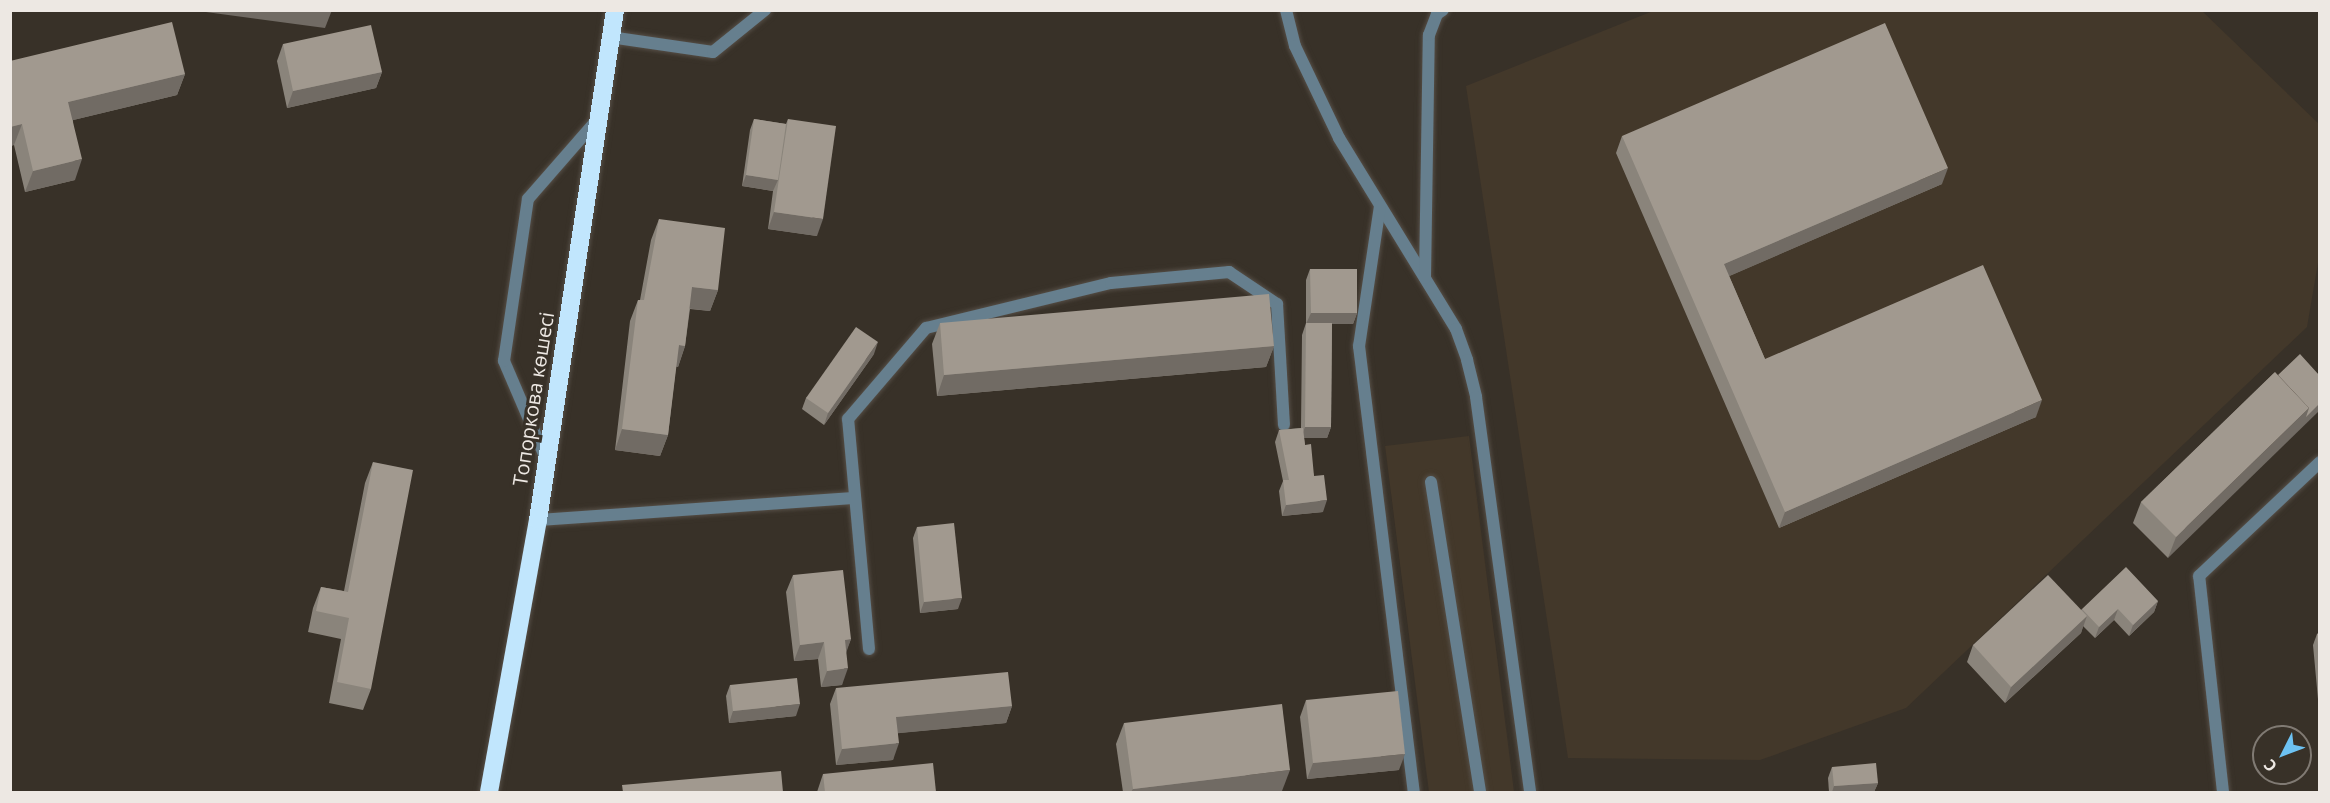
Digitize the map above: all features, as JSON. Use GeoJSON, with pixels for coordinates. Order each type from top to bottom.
{"type":"FeatureCollection","features":[{"type":"Feature","properties":{"kind":"highway","name":"Топоркова көшесі"},"geometry":{"type":"LineString","coordinates":[[489,792],[538,520],[615,10]]}},
{"type":"Feature","properties":{"kind":"lane"},"geometry":{"type":"LineString","coordinates":[[610,37],[713,52],[765,10]]}},
{"type":"Feature","properties":{"kind":"lane"},"geometry":{"type":"LineString","coordinates":[[1286,10],[1295,46],[1339,138],[1456,329],[1476,397],[1530,792]]}},
{"type":"Feature","properties":{"kind":"lane"},"geometry":{"type":"LineString","coordinates":[[1425,279],[1429,35],[1437,14],[1443,10]]}},
{"type":"Feature","properties":{"kind":"lane"},"geometry":{"type":"LineString","coordinates":[[547,460],[504,361],[528,199],[598,120]]}},
{"type":"Feature","properties":{"kind":"lane"},"geometry":{"type":"LineString","coordinates":[[1380,206],[1359,346],[1414,792]]}},
{"type":"Feature","properties":{"kind":"lane"},"geometry":{"type":"LineString","coordinates":[[868,650],[848,419],[926,328],[1111,283],[1229,272],[1277,304],[1284,425]]}},
{"type":"Feature","properties":{"kind":"lane"},"geometry":{"type":"LineString","coordinates":[[2223,792],[2199,576],[2319,462]]}},
{"type":"Feature","properties":{"kind":"lane"},"geometry":{"type":"LineString","coordinates":[[1431,482],[1480,792]]}},
{"type":"Feature","properties":{"kind":"lane"},"geometry":{"type":"LineString","coordinates":[[538,520],[854,498]]}},
{"type":"Feature","properties":{"kind":"shaded area"},"geometry":{"type":"Polygon","coordinates":[[[1653,11],[2202,11],[2319,124],[2319,257],[2307,327],[1906,708],[1760,760],[1568,758],[1466,86],[1653,11]]]}},
{"type":"Feature","properties":{"kind":"shaded area"},"geometry":{"type":"Polygon","coordinates":[[[1469,436],[1514,792],[1429,792],[1385,446],[1469,436]]]}},
{"type":"Feature","properties":{"kind":"building"},"geometry":{"type":"Polygon","coordinates":[[[172,22],[185,74],[68,102],[82,159],[33,171],[22,124],[10,127],[10,61],[172,22]]]}},
{"type":"Feature","properties":{"kind":"building"},"geometry":{"type":"Polygon","coordinates":[[[1885,23],[1948,168],[1724,264],[1765,359],[1983,265],[2042,400],[1785,512],[1622,136],[1885,23]]]}},
{"type":"Feature","properties":{"kind":"building"},"geometry":{"type":"Polygon","coordinates":[[[371,25],[382,72],[293,91],[283,44],[371,25]]]}},
{"type":"Feature","properties":{"kind":"building"},"geometry":{"type":"Polygon","coordinates":[[[754,119],[786,124],[778,180],[746,175],[754,119]]]}},
{"type":"Feature","properties":{"kind":"building"},"geometry":{"type":"Polygon","coordinates":[[[788,119],[836,126],[823,219],[774,212],[788,119]]]}},
{"type":"Feature","properties":{"kind":"building"},"geometry":{"type":"Polygon","coordinates":[[[659,219],[725,228],[718,290],[692,287],[685,346],[679,345],[668,435],[622,429],[638,300],[644,300],[659,219]]]}},
{"type":"Feature","properties":{"kind":"building"},"geometry":{"type":"Polygon","coordinates":[[[1310,269],[1357,269],[1357,313],[1311,313],[1310,269]]]}},
{"type":"Feature","properties":{"kind":"building"},"geometry":{"type":"Polygon","coordinates":[[[1269,294],[1274,346],[944,375],[940,323],[1269,294]]]}},
{"type":"Feature","properties":{"kind":"building"},"geometry":{"type":"Polygon","coordinates":[[[1306,323],[1332,323],[1331,427],[1305,427],[1306,323]]]}},
{"type":"Feature","properties":{"kind":"building"},"geometry":{"type":"Polygon","coordinates":[[[856,327],[878,342],[828,413],[806,398],[856,327]]]}},
{"type":"Feature","properties":{"kind":"building"},"geometry":{"type":"Polygon","coordinates":[[[2300,354],[2319,375],[2319,404],[2306,417],[2309,408],[2278,375],[2300,354]]]}},
{"type":"Feature","properties":{"kind":"building"},"geometry":{"type":"Polygon","coordinates":[[[2275,372],[2309,408],[2176,537],[2141,502],[2275,372]]]}},
{"type":"Feature","properties":{"kind":"building"},"geometry":{"type":"Polygon","coordinates":[[[1303,428],[1305,445],[1311,444],[1314,476],[1324,475],[1327,500],[1286,505],[1283,480],[1289,480],[1279,430],[1303,428]]]}},
{"type":"Feature","properties":{"kind":"building"},"geometry":{"type":"Polygon","coordinates":[[[373,462],[413,470],[371,689],[337,682],[349,618],[316,611],[321,587],[348,592],[373,462]]]}},
{"type":"Feature","properties":{"kind":"building"},"geometry":{"type":"Polygon","coordinates":[[[954,523],[962,598],[924,602],[917,527],[954,523]]]}},
{"type":"Feature","properties":{"kind":"building"},"geometry":{"type":"Polygon","coordinates":[[[2126,567],[2158,601],[2133,625],[2118,609],[2099,627],[2082,609],[2126,567]]]}},
{"type":"Feature","properties":{"kind":"building"},"geometry":{"type":"Polygon","coordinates":[[[843,570],[851,639],[845,640],[848,668],[827,671],[824,642],[800,645],[793,575],[843,570]]]}},
{"type":"Feature","properties":{"kind":"building"},"geometry":{"type":"Polygon","coordinates":[[[2048,575],[2087,616],[2011,687],[1973,645],[2048,575]]]}},
{"type":"Feature","properties":{"kind":"building"},"geometry":{"type":"Polygon","coordinates":[[[2319,633],[2319,658],[2317,634],[2319,633]]]}},
{"type":"Feature","properties":{"kind":"building"},"geometry":{"type":"Polygon","coordinates":[[[1008,672],[1012,706],[896,717],[899,743],[842,749],[836,688],[1008,672]]]}},
{"type":"Feature","properties":{"kind":"building"},"geometry":{"type":"Polygon","coordinates":[[[797,678],[800,704],[733,711],[730,685],[797,678]]]}},
{"type":"Feature","properties":{"kind":"building"},"geometry":{"type":"Polygon","coordinates":[[[1398,691],[1405,754],[1313,763],[1306,700],[1398,691]]]}},
{"type":"Feature","properties":{"kind":"building"},"geometry":{"type":"Polygon","coordinates":[[[1282,704],[1290,770],[1133,789],[1124,723],[1282,704]]]}},
{"type":"Feature","properties":{"kind":"building"},"geometry":{"type":"Polygon","coordinates":[[[933,763],[936,792],[825,792],[823,774],[933,763]]]}},
{"type":"Feature","properties":{"kind":"building"},"geometry":{"type":"Polygon","coordinates":[[[1876,763],[1878,783],[1834,786],[1832,767],[1876,763]]]}},
{"type":"Feature","properties":{"kind":"building"},"geometry":{"type":"Polygon","coordinates":[[[781,771],[783,792],[623,792],[622,785],[781,771]]]}}]}
